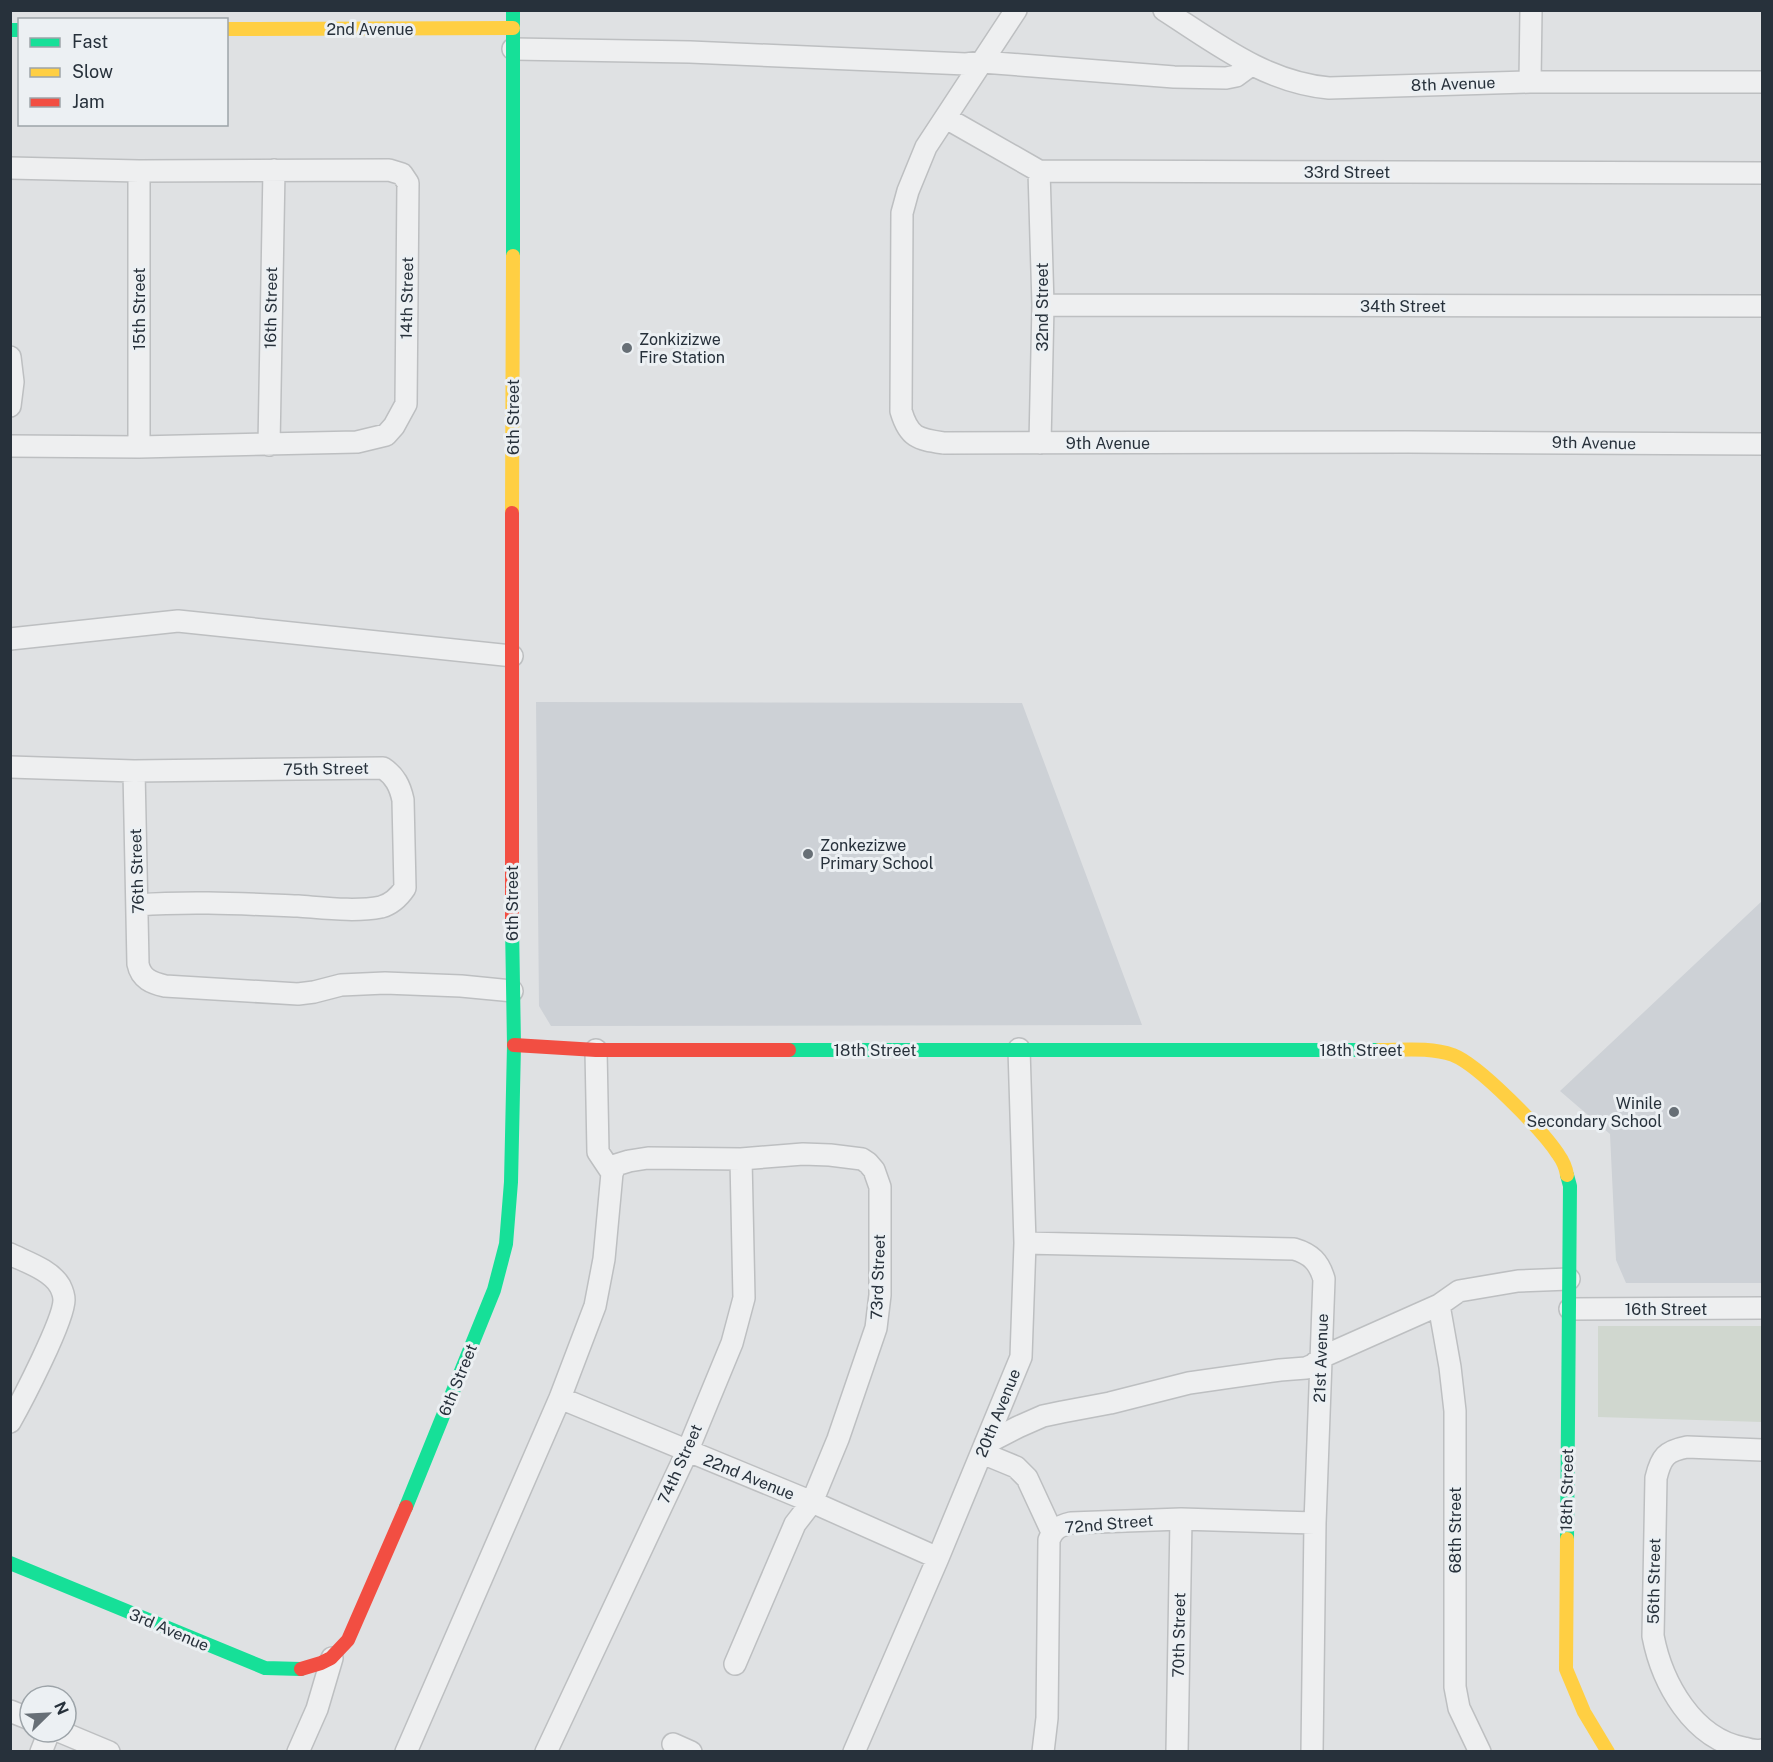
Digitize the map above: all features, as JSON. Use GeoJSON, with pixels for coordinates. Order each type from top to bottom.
{"type":"FeatureCollection","features":[{"type":"Feature","properties":{"kind":"street","name":"6th Street"},"geometry":{"type":"LineString","coordinates":[[298,1752],[317,1710],[332,1658],[348,1640],[424,1466],[494,1290],[506,1244],[511,1182],[514,1045],[512,991],[513,10]]}},
{"type":"Feature","properties":{"kind":"street","name":"9th Avenue"},"geometry":{"type":"LineString","coordinates":[[1016,10],[926,147],[908,191],[902,213],[902,411],[906,426],[914,435],[925,440],[944,443],[1762,444]]}},
{"type":"Feature","properties":{"kind":"street","name":"8th Avenue"},"geometry":{"type":"LineString","coordinates":[[1164,10],[1251,65],[1279,78],[1305,86],[1329,88],[1530,82],[1762,82]]}},
{"type":"Feature","properties":{"kind":"street"},"geometry":{"type":"LineString","coordinates":[[1530,82],[1531,10]]}},
{"type":"Feature","properties":{"kind":"street","name":"2nd Avenue"},"geometry":{"type":"LineString","coordinates":[[228,29],[263,20],[513,28]]}},
{"type":"Feature","properties":{"kind":"street"},"geometry":{"type":"LineString","coordinates":[[513,49],[690,52],[966,64],[982,62],[1174,77],[1226,78],[1236,76],[1251,65]]}},
{"type":"Feature","properties":{"kind":"street","name":"33rd Street"},"geometry":{"type":"LineString","coordinates":[[946,118],[1039,171],[1762,173]]}},
{"type":"Feature","properties":{"kind":"street","name":"14th Street"},"geometry":{"type":"LineString","coordinates":[[10,168],[139,171],[389,170],[402,174],[408,183],[406,404],[394,426],[386,435],[357,442],[269,445],[10,446]]}},
{"type":"Feature","properties":{"kind":"street","name":"16th Street"},"geometry":{"type":"LineString","coordinates":[[269,445],[274,170]]}},
{"type":"Feature","properties":{"kind":"street","name":"15th Street"},"geometry":{"type":"LineString","coordinates":[[139,171],[139,447]]}},
{"type":"Feature","properties":{"kind":"street","name":"32nd Street"},"geometry":{"type":"LineString","coordinates":[[1039,171],[1043,305],[1040,443]]}},
{"type":"Feature","properties":{"kind":"street","name":"34th Street"},"geometry":{"type":"LineString","coordinates":[[1043,305],[1762,306]]}},
{"type":"Feature","properties":{"kind":"street"},"geometry":{"type":"LineString","coordinates":[[10,357],[13,382],[10,406]]}},
{"type":"Feature","properties":{"kind":"street"},"geometry":{"type":"LineString","coordinates":[[10,639],[178,621],[512,656]]}},
{"type":"Feature","properties":{"kind":"street","name":"75th Street"},"geometry":{"type":"LineString","coordinates":[[10,767],[134,771],[383,768],[400,786],[404,811],[405,888],[390,904],[379,907],[346,908],[184,902],[138,905]]}},
{"type":"Feature","properties":{"kind":"street","name":"76th Street"},"geometry":{"type":"LineString","coordinates":[[134,771],[140,971],[151,983],[165,986],[298,994],[341,985],[385,983],[512,991]]}},
{"type":"Feature","properties":{"kind":"street","name":"18th Street"},"geometry":{"type":"LineString","coordinates":[[514,1045],[596,1050],[1430,1050],[1460,1058],[1477,1071],[1545,1137],[1564,1164],[1570,1186],[1566,1670],[1572,1689],[1608,1752]]}},
{"type":"Feature","properties":{"kind":"street","name":"20th Avenue"},"geometry":{"type":"LineString","coordinates":[[854,1752],[938,1558],[1021,1357],[1025,1243],[1019,1049]]}},
{"type":"Feature","properties":{"kind":"street"},"geometry":{"type":"LineString","coordinates":[[406,1752],[560,1398],[595,1306],[602,1279],[612,1173],[598,1152],[596,1050]]}},
{"type":"Feature","properties":{"kind":"street","name":"73rd Street"},"geometry":{"type":"LineString","coordinates":[[612,1173],[616,1165],[648,1158],[741,1159],[803,1154],[862,1160],[874,1170],[880,1187],[880,1295],[876,1328],[838,1438],[812,1502],[795,1524],[735,1664]]}},
{"type":"Feature","properties":{"kind":"street","name":"74th Street"},"geometry":{"type":"LineString","coordinates":[[546,1752],[687,1452],[732,1343],[744,1298],[741,1159]]}},
{"type":"Feature","properties":{"kind":"street","name":"21st Avenue"},"geometry":{"type":"LineString","coordinates":[[1025,1243],[1294,1249],[1306,1252],[1320,1267],[1324,1279],[1315,1523],[1312,1752]]}},
{"type":"Feature","properties":{"kind":"street"},"geometry":{"type":"LineString","coordinates":[[10,1254],[55,1279],[60,1285],[64,1299],[60,1318],[13,1414]]}},
{"type":"Feature","properties":{"kind":"street"},"geometry":{"type":"LineString","coordinates":[[1052,1532],[1027,1478],[1016,1467],[983,1448],[1018,1426],[1062,1412],[1110,1403],[1188,1383],[1306,1368],[1322,1357],[1439,1305],[1459,1291],[1518,1281],[1569,1279]]}},
{"type":"Feature","properties":{"kind":"street","name":"68th Street"},"geometry":{"type":"LineString","coordinates":[[1439,1305],[1455,1411],[1455,1687],[1459,1708],[1480,1752]]}},
{"type":"Feature","properties":{"kind":"street","name":"16th Street"},"geometry":{"type":"LineString","coordinates":[[1570,1309],[1762,1308]]}},
{"type":"Feature","properties":{"kind":"street","name":"22nd Avenue"},"geometry":{"type":"LineString","coordinates":[[560,1398],[812,1502],[938,1558]]}},
{"type":"Feature","properties":{"kind":"street","name":"56th Street"},"geometry":{"type":"LineString","coordinates":[[1762,1450],[1687,1447],[1667,1454],[1659,1463],[1656,1478],[1653,1636],[1657,1657],[1665,1674],[1692,1717],[1723,1743],[1762,1750]]}},
{"type":"Feature","properties":{"kind":"street","name":"72nd Street"},"geometry":{"type":"LineString","coordinates":[[1043,1752],[1047,1718],[1050,1540],[1052,1532],[1058,1526],[1071,1523],[1181,1519],[1315,1523]]}},
{"type":"Feature","properties":{"kind":"street","name":"70th Street"},"geometry":{"type":"LineString","coordinates":[[1178,1752],[1181,1519]]}},
{"type":"Feature","properties":{"kind":"street","name":"3rd Avenue"},"geometry":{"type":"LineString","coordinates":[[10,1563],[265,1668],[307,1670],[332,1658]]}},
{"type":"Feature","properties":{"kind":"street"},"geometry":{"type":"LineString","coordinates":[[78,1739],[109,1752]]}},
{"type":"Feature","properties":{"kind":"shaded area","name":"Zonkezizwe Primary School"},"geometry":{"type":"Polygon","coordinates":[[[536,702],[1022,703],[1142,1025],[551,1026],[539,1006],[536,702]]]}},
{"type":"Feature","properties":{"kind":"shaded area","name":"Winile Secondary School"},"geometry":{"type":"Polygon","coordinates":[[[1762,901],[1762,1283],[1626,1283],[1616,1260],[1610,1134],[1560,1091],[1762,901]]]}},
{"type":"Feature","properties":{"kind":"shaded area"},"geometry":{"type":"Polygon","coordinates":[[[1598,1326],[1762,1326],[1762,1422],[1598,1417],[1598,1326]]]}},
{"type":"Feature","properties":{"kind":"traffic: fast"},"geometry":{"type":"LineString","coordinates":[[513,10],[513,256]]}},
{"type":"Feature","properties":{"kind":"traffic: fast"},"geometry":{"type":"LineString","coordinates":[[10,30],[18,30]]}},
{"type":"Feature","properties":{"kind":"traffic: fast"},"geometry":{"type":"LineString","coordinates":[[406,1507],[494,1290],[506,1244],[511,1182],[514,1045],[512,925]]}},
{"type":"Feature","properties":{"kind":"traffic: fast"},"geometry":{"type":"LineString","coordinates":[[789,1050],[1379,1050]]}},
{"type":"Feature","properties":{"kind":"traffic: fast"},"geometry":{"type":"LineString","coordinates":[[1567,1175],[1570,1186],[1567,1539]]}},
{"type":"Feature","properties":{"kind":"traffic: fast"},"geometry":{"type":"LineString","coordinates":[[10,1563],[265,1668],[301,1669]]}},
{"type":"Feature","properties":{"kind":"traffic: slow"},"geometry":{"type":"LineString","coordinates":[[228,29],[513,28]]}},
{"type":"Feature","properties":{"kind":"traffic: slow"},"geometry":{"type":"LineString","coordinates":[[512,513],[513,256]]}},
{"type":"Feature","properties":{"kind":"traffic: slow"},"geometry":{"type":"LineString","coordinates":[[1379,1050],[1435,1051],[1453,1055],[1464,1061],[1509,1099],[1550,1143],[1564,1164],[1567,1175]]}},
{"type":"Feature","properties":{"kind":"traffic: slow"},"geometry":{"type":"LineString","coordinates":[[1567,1539],[1566,1669],[1584,1712],[1608,1752]]}},
{"type":"Feature","properties":{"kind":"traffic: jam"},"geometry":{"type":"LineString","coordinates":[[512,513],[512,925]]}},
{"type":"Feature","properties":{"kind":"traffic: jam"},"geometry":{"type":"LineString","coordinates":[[514,1045],[596,1050],[789,1050]]}},
{"type":"Feature","properties":{"kind":"traffic: jam"},"geometry":{"type":"LineString","coordinates":[[301,1669],[331,1658],[348,1640],[406,1507]]}},
{"type":"Feature","properties":{"kind":"place","name":"Zonkizizwe Fire Station"},"geometry":{"type":"Point","coordinates":[627,348]}},
{"type":"Feature","properties":{"kind":"place","name":"Zonkezizwe Primary School"},"geometry":{"type":"Point","coordinates":[808,854]}},
{"type":"Feature","properties":{"kind":"place","name":"Winile Secondary School"},"geometry":{"type":"Point","coordinates":[1674,1112]}}]}
